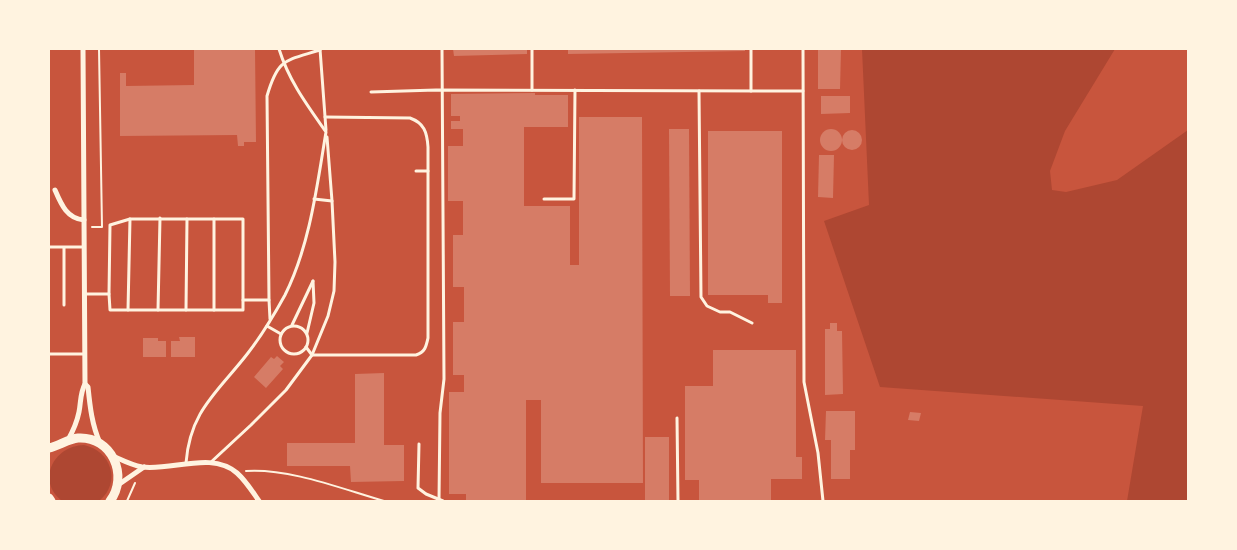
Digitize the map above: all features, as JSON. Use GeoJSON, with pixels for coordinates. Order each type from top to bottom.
{"type":"FeatureCollection","features":[{"type":"Feature","properties":{"kind":"main road"},"geometry":{"type":"LineString","coordinates":[[49,455],[53,447],[78,438],[90,439],[100,444],[113,456],[119,475],[118,485],[110,501]]}},
{"type":"Feature","properties":{"kind":"street"},"geometry":{"type":"LineString","coordinates":[[84,49],[85,384],[88,387],[94,432],[100,444]]}},
{"type":"Feature","properties":{"kind":"street"},"geometry":{"type":"LineString","coordinates":[[55,190],[62,207],[68,214],[76,220],[84,220]]}},
{"type":"Feature","properties":{"kind":"street"},"geometry":{"type":"LineString","coordinates":[[68,441],[74,431],[79,412],[81,390],[85,384]]}},
{"type":"Feature","properties":{"kind":"street"},"geometry":{"type":"LineString","coordinates":[[113,456],[144,467],[210,463],[223,466],[236,472],[246,482],[258,501]]}},
{"type":"Feature","properties":{"kind":"street"},"geometry":{"type":"LineString","coordinates":[[118,485],[144,467]]}},
{"type":"Feature","properties":{"kind":"lane"},"geometry":{"type":"LineString","coordinates":[[186,464],[188,440],[200,410],[248,354],[267,326],[285,293],[299,258],[314,199],[326,132],[286,71],[279,49]]}},
{"type":"Feature","properties":{"kind":"lane"},"geometry":{"type":"LineString","coordinates":[[210,463],[281,395],[312,355],[328,316],[334,291],[335,262],[320,49],[283,62],[272,78],[267,96],[270,320]]}},
{"type":"Feature","properties":{"kind":"lane"},"geometry":{"type":"LineString","coordinates":[[419,444],[418,488],[426,494],[441,500],[440,413],[444,379],[442,49]]}},
{"type":"Feature","properties":{"kind":"lane"},"geometry":{"type":"LineString","coordinates":[[532,49],[532,90]]}},
{"type":"Feature","properties":{"kind":"lane"},"geometry":{"type":"LineString","coordinates":[[751,49],[751,91]]}},
{"type":"Feature","properties":{"kind":"lane"},"geometry":{"type":"LineString","coordinates":[[803,49],[804,382],[818,453],[823,501]]}},
{"type":"Feature","properties":{"kind":"lane"},"geometry":{"type":"LineString","coordinates":[[371,92],[441,90],[803,91]]}},
{"type":"Feature","properties":{"kind":"lane"},"geometry":{"type":"LineString","coordinates":[[544,199],[574,199],[576,90]]}},
{"type":"Feature","properties":{"kind":"lane"},"geometry":{"type":"LineString","coordinates":[[698,91],[701,297],[706,306],[720,312],[730,312],[752,323]]}},
{"type":"Feature","properties":{"kind":"lane"},"geometry":{"type":"LineString","coordinates":[[312,355],[416,355],[422,353],[428,338],[427,134],[417,120],[410,118],[325,117]]}},
{"type":"Feature","properties":{"kind":"lane"},"geometry":{"type":"LineString","coordinates":[[416,171],[428,172]]}},
{"type":"Feature","properties":{"kind":"lane"},"geometry":{"type":"LineString","coordinates":[[314,199],[332,201]]}},
{"type":"Feature","properties":{"kind":"lane"},"geometry":{"type":"LineString","coordinates":[[158,310],[160,218]]}},
{"type":"Feature","properties":{"kind":"lane"},"geometry":{"type":"LineString","coordinates":[[128,310],[130,219]]}},
{"type":"Feature","properties":{"kind":"lane"},"geometry":{"type":"LineString","coordinates":[[130,219],[187,219],[243,219],[243,310],[110,310],[110,225],[130,219]]}},
{"type":"Feature","properties":{"kind":"lane"},"geometry":{"type":"LineString","coordinates":[[186,310],[187,219]]}},
{"type":"Feature","properties":{"kind":"lane"},"geometry":{"type":"LineString","coordinates":[[214,219],[214,310]]}},
{"type":"Feature","properties":{"kind":"lane"},"geometry":{"type":"LineString","coordinates":[[49,247],[84,247]]}},
{"type":"Feature","properties":{"kind":"lane"},"geometry":{"type":"LineString","coordinates":[[64,248],[64,305]]}},
{"type":"Feature","properties":{"kind":"lane"},"geometry":{"type":"LineString","coordinates":[[292,326],[313,281],[314,303],[307,333],[308,342],[306,347],[299,353],[289,353],[280,343],[281,334],[287,327],[300,327],[307,333]]}},
{"type":"Feature","properties":{"kind":"lane"},"geometry":{"type":"LineString","coordinates":[[84,294],[109,294]]}},
{"type":"Feature","properties":{"kind":"lane"},"geometry":{"type":"LineString","coordinates":[[243,300],[269,300]]}},
{"type":"Feature","properties":{"kind":"lane"},"geometry":{"type":"LineString","coordinates":[[267,326],[281,334]]}},
{"type":"Feature","properties":{"kind":"lane"},"geometry":{"type":"LineString","coordinates":[[306,347],[312,355]]}},
{"type":"Feature","properties":{"kind":"lane"},"geometry":{"type":"LineString","coordinates":[[49,354],[84,354]]}},
{"type":"Feature","properties":{"kind":"lane"},"geometry":{"type":"LineString","coordinates":[[677,418],[678,501]]}},
{"type":"Feature","properties":{"kind":"path"},"geometry":{"type":"LineString","coordinates":[[84,227],[102,226],[99,49]]}},
{"type":"Feature","properties":{"kind":"path"},"geometry":{"type":"LineString","coordinates":[[236,472],[258,471],[290,475],[384,501]]}},
{"type":"Feature","properties":{"kind":"path"},"geometry":{"type":"LineString","coordinates":[[127,501],[137,480]]}},
{"type":"Feature","properties":{"kind":"shaded area"},"geometry":{"type":"Polygon","coordinates":[[[862,49],[1115,49],[1065,131],[1050,171],[1052,190],[1066,192],[1117,180],[1188,130],[1188,501],[1127,501],[1143,406],[880,387],[824,221],[869,205],[862,49]]]}},
{"type":"Feature","properties":{"kind":"shaded area"},"geometry":{"type":"Polygon","coordinates":[[[84,445],[93,448],[107,460],[110,468],[110,485],[99,501],[62,501],[54,493],[50,484],[49,475],[52,466],[64,451],[84,445]]]}},
{"type":"Feature","properties":{"kind":"building"},"geometry":{"type":"Polygon","coordinates":[[[194,49],[255,49],[256,142],[244,142],[244,146],[238,146],[237,135],[120,136],[120,73],[126,73],[126,86],[194,85],[194,49]]]}},
{"type":"Feature","properties":{"kind":"building"},"geometry":{"type":"Polygon","coordinates":[[[453,49],[527,49],[527,54],[454,56],[453,49]]]}},
{"type":"Feature","properties":{"kind":"building"},"geometry":{"type":"Polygon","coordinates":[[[568,49],[745,49],[745,51],[568,54],[568,49]]]}},
{"type":"Feature","properties":{"kind":"building"},"geometry":{"type":"Polygon","coordinates":[[[818,49],[841,49],[840,89],[818,89],[818,49]]]}},
{"type":"Feature","properties":{"kind":"building"},"geometry":{"type":"Polygon","coordinates":[[[535,93],[535,95],[568,95],[568,127],[524,127],[524,206],[570,206],[570,265],[579,265],[579,117],[642,117],[643,483],[541,483],[541,400],[526,400],[526,501],[466,501],[466,494],[449,494],[449,392],[464,392],[464,375],[453,375],[453,322],[464,322],[464,287],[453,287],[453,235],[463,235],[463,201],[448,201],[448,146],[463,146],[463,129],[451,129],[451,121],[460,121],[460,116],[451,116],[451,94],[535,93]]]}},
{"type":"Feature","properties":{"kind":"building"},"geometry":{"type":"Polygon","coordinates":[[[821,96],[850,96],[850,113],[821,114],[821,96]]]}},
{"type":"Feature","properties":{"kind":"building"},"geometry":{"type":"Polygon","coordinates":[[[669,129],[689,129],[690,296],[670,296],[669,129]]]}},
{"type":"Feature","properties":{"kind":"building"},"geometry":{"type":"Polygon","coordinates":[[[831,129],[839,132],[842,140],[839,148],[831,151],[823,148],[820,140],[823,132],[831,129]]]}},
{"type":"Feature","properties":{"kind":"building"},"geometry":{"type":"Polygon","coordinates":[[[848,130],[856,130],[862,136],[862,144],[856,150],[848,150],[842,144],[842,136],[848,130]]]}},
{"type":"Feature","properties":{"kind":"building"},"geometry":{"type":"Polygon","coordinates":[[[708,131],[782,131],[782,303],[768,303],[768,295],[708,295],[708,131]]]}},
{"type":"Feature","properties":{"kind":"building"},"geometry":{"type":"Polygon","coordinates":[[[819,155],[834,155],[833,198],[818,197],[819,155]]]}},
{"type":"Feature","properties":{"kind":"building"},"geometry":{"type":"Polygon","coordinates":[[[830,323],[837,323],[837,331],[842,331],[843,394],[825,395],[825,329],[830,329],[830,323]]]}},
{"type":"Feature","properties":{"kind":"building"},"geometry":{"type":"Polygon","coordinates":[[[179,337],[195,337],[195,357],[171,357],[171,341],[180,341],[179,337]]]}},
{"type":"Feature","properties":{"kind":"building"},"geometry":{"type":"Polygon","coordinates":[[[143,338],[158,338],[158,341],[166,341],[166,357],[143,357],[143,338]]]}},
{"type":"Feature","properties":{"kind":"building"},"geometry":{"type":"Polygon","coordinates":[[[713,350],[796,350],[796,457],[802,457],[802,479],[771,479],[771,501],[699,501],[699,480],[685,480],[685,386],[713,386],[713,350]]]}},
{"type":"Feature","properties":{"kind":"building"},"geometry":{"type":"Polygon","coordinates":[[[277,356],[284,362],[280,366],[283,369],[266,388],[254,377],[271,357],[274,359],[277,356]]]}},
{"type":"Feature","properties":{"kind":"building"},"geometry":{"type":"Polygon","coordinates":[[[384,373],[384,445],[404,445],[404,481],[351,482],[350,466],[287,466],[287,443],[355,443],[355,374],[384,373]]]}},
{"type":"Feature","properties":{"kind":"building"},"geometry":{"type":"Polygon","coordinates":[[[826,411],[855,411],[855,450],[850,450],[850,479],[831,479],[831,440],[825,440],[826,411]]]}},
{"type":"Feature","properties":{"kind":"building"},"geometry":{"type":"Polygon","coordinates":[[[910,412],[921,413],[919,421],[908,420],[910,412]]]}},
{"type":"Feature","properties":{"kind":"building"},"geometry":{"type":"Polygon","coordinates":[[[645,437],[669,437],[669,501],[645,501],[645,437]]]}}]}
